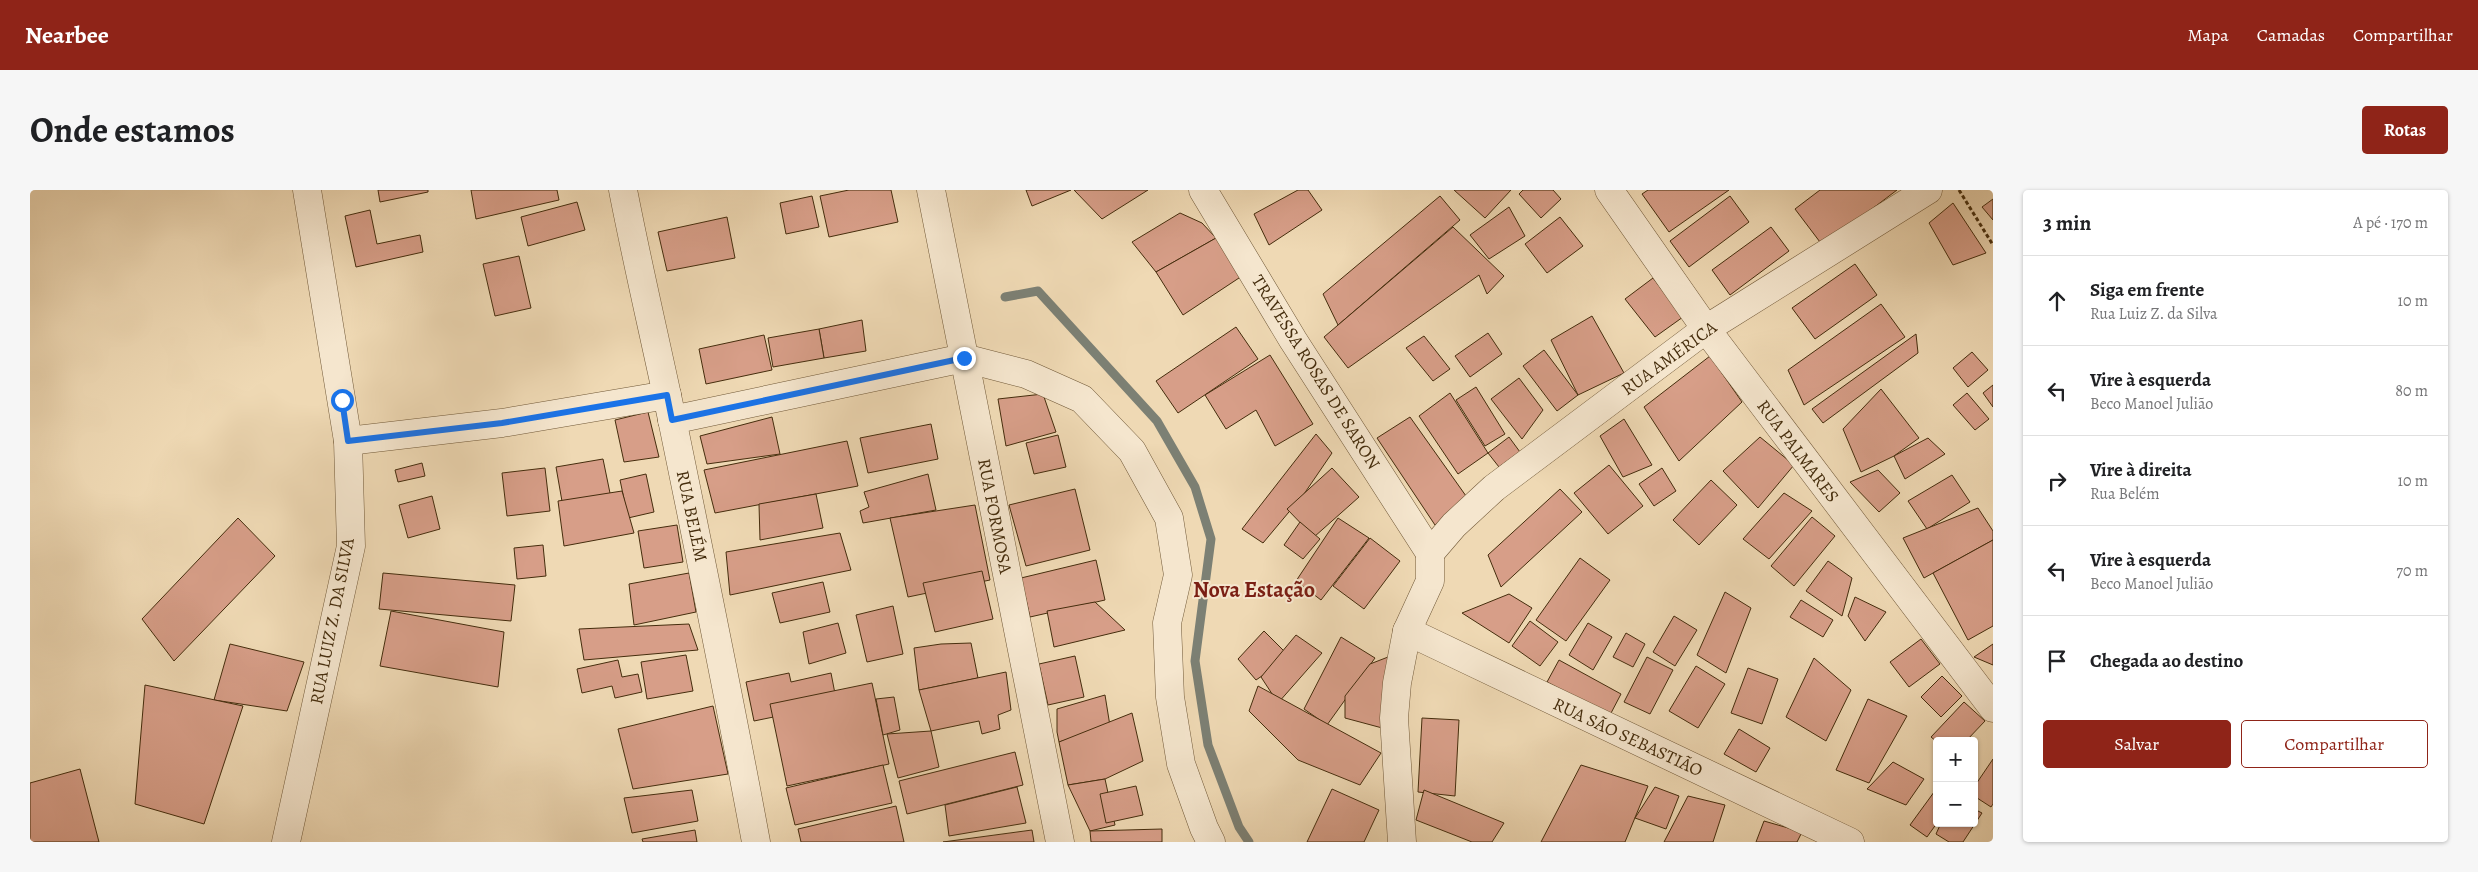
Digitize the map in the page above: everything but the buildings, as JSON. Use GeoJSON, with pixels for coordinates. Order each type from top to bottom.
{"type":"FeatureCollection","features":[{"type":"Feature","properties":{"kind":"street","name":"RUA LUIZ Z. DA SILVA"},"geometry":{"type":"LineString","coordinates":[[286,842],[351,546],[348,441],[307,190]]}},
{"type":"Feature","properties":{"kind":"street","name":"RUA BELÉM"},"geometry":{"type":"LineString","coordinates":[[624,190],[642,292],[669,407],[729,694],[756,842]]}},
{"type":"Feature","properties":{"kind":"street","name":"RUA FORMOSA"},"geometry":{"type":"LineString","coordinates":[[931,190],[1060,842]]}},
{"type":"Feature","properties":{"kind":"street","name":"TRAVESSA ROSAS DE SARON"},"geometry":{"type":"LineString","coordinates":[[1204,190],[1293,340],[1430,553]]}},
{"type":"Feature","properties":{"kind":"street","name":"RUA PALMARES"},"geometry":{"type":"LineString","coordinates":[[1609,190],[1706,330],[1993,708]]}},
{"type":"Feature","properties":{"kind":"street","name":"RUA AMÉRICA"},"geometry":{"type":"LineString","coordinates":[[1430,553],[1454,525],[1494,488],[1706,330],[1928,190]]}},
{"type":"Feature","properties":{"kind":"street"},"geometry":{"type":"LineString","coordinates":[[348,441],[502,423],[669,407],[964,358],[1026,374],[1082,399],[1132,451],[1169,518],[1178,575],[1167,624],[1170,697],[1181,764],[1204,828],[1212,842]]}},
{"type":"Feature","properties":{"kind":"street"},"geometry":{"type":"LineString","coordinates":[[1402,842],[1394,718],[1400,660],[1407,632],[1430,580],[1430,553]]}},
{"type":"Feature","properties":{"kind":"street","name":"RUA SÃO SEBASTIÃO"},"geometry":{"type":"LineString","coordinates":[[1407,632],[1850,842]]}},
{"type":"Feature","properties":{"kind":"path"},"geometry":{"type":"LineString","coordinates":[[1959,190],[1993,245]]}},
{"type":"Feature","properties":{"kind":"waterway"},"geometry":{"type":"LineString","coordinates":[[1005,297],[1038,291],[1157,421],[1195,487],[1211,539],[1195,661],[1208,745],[1239,827],[1249,842]]}},
{"type":"Feature","properties":{"kind":"district","name":"Nova Estação"},"geometry":{"type":"Point","coordinates":[1254,590]}},
{"type":"Feature","properties":{"kind":"route"},"geometry":{"type":"LineString","coordinates":[[342,400],[348,441],[502,423],[667,395],[672,420],[964,358]]}}]}
